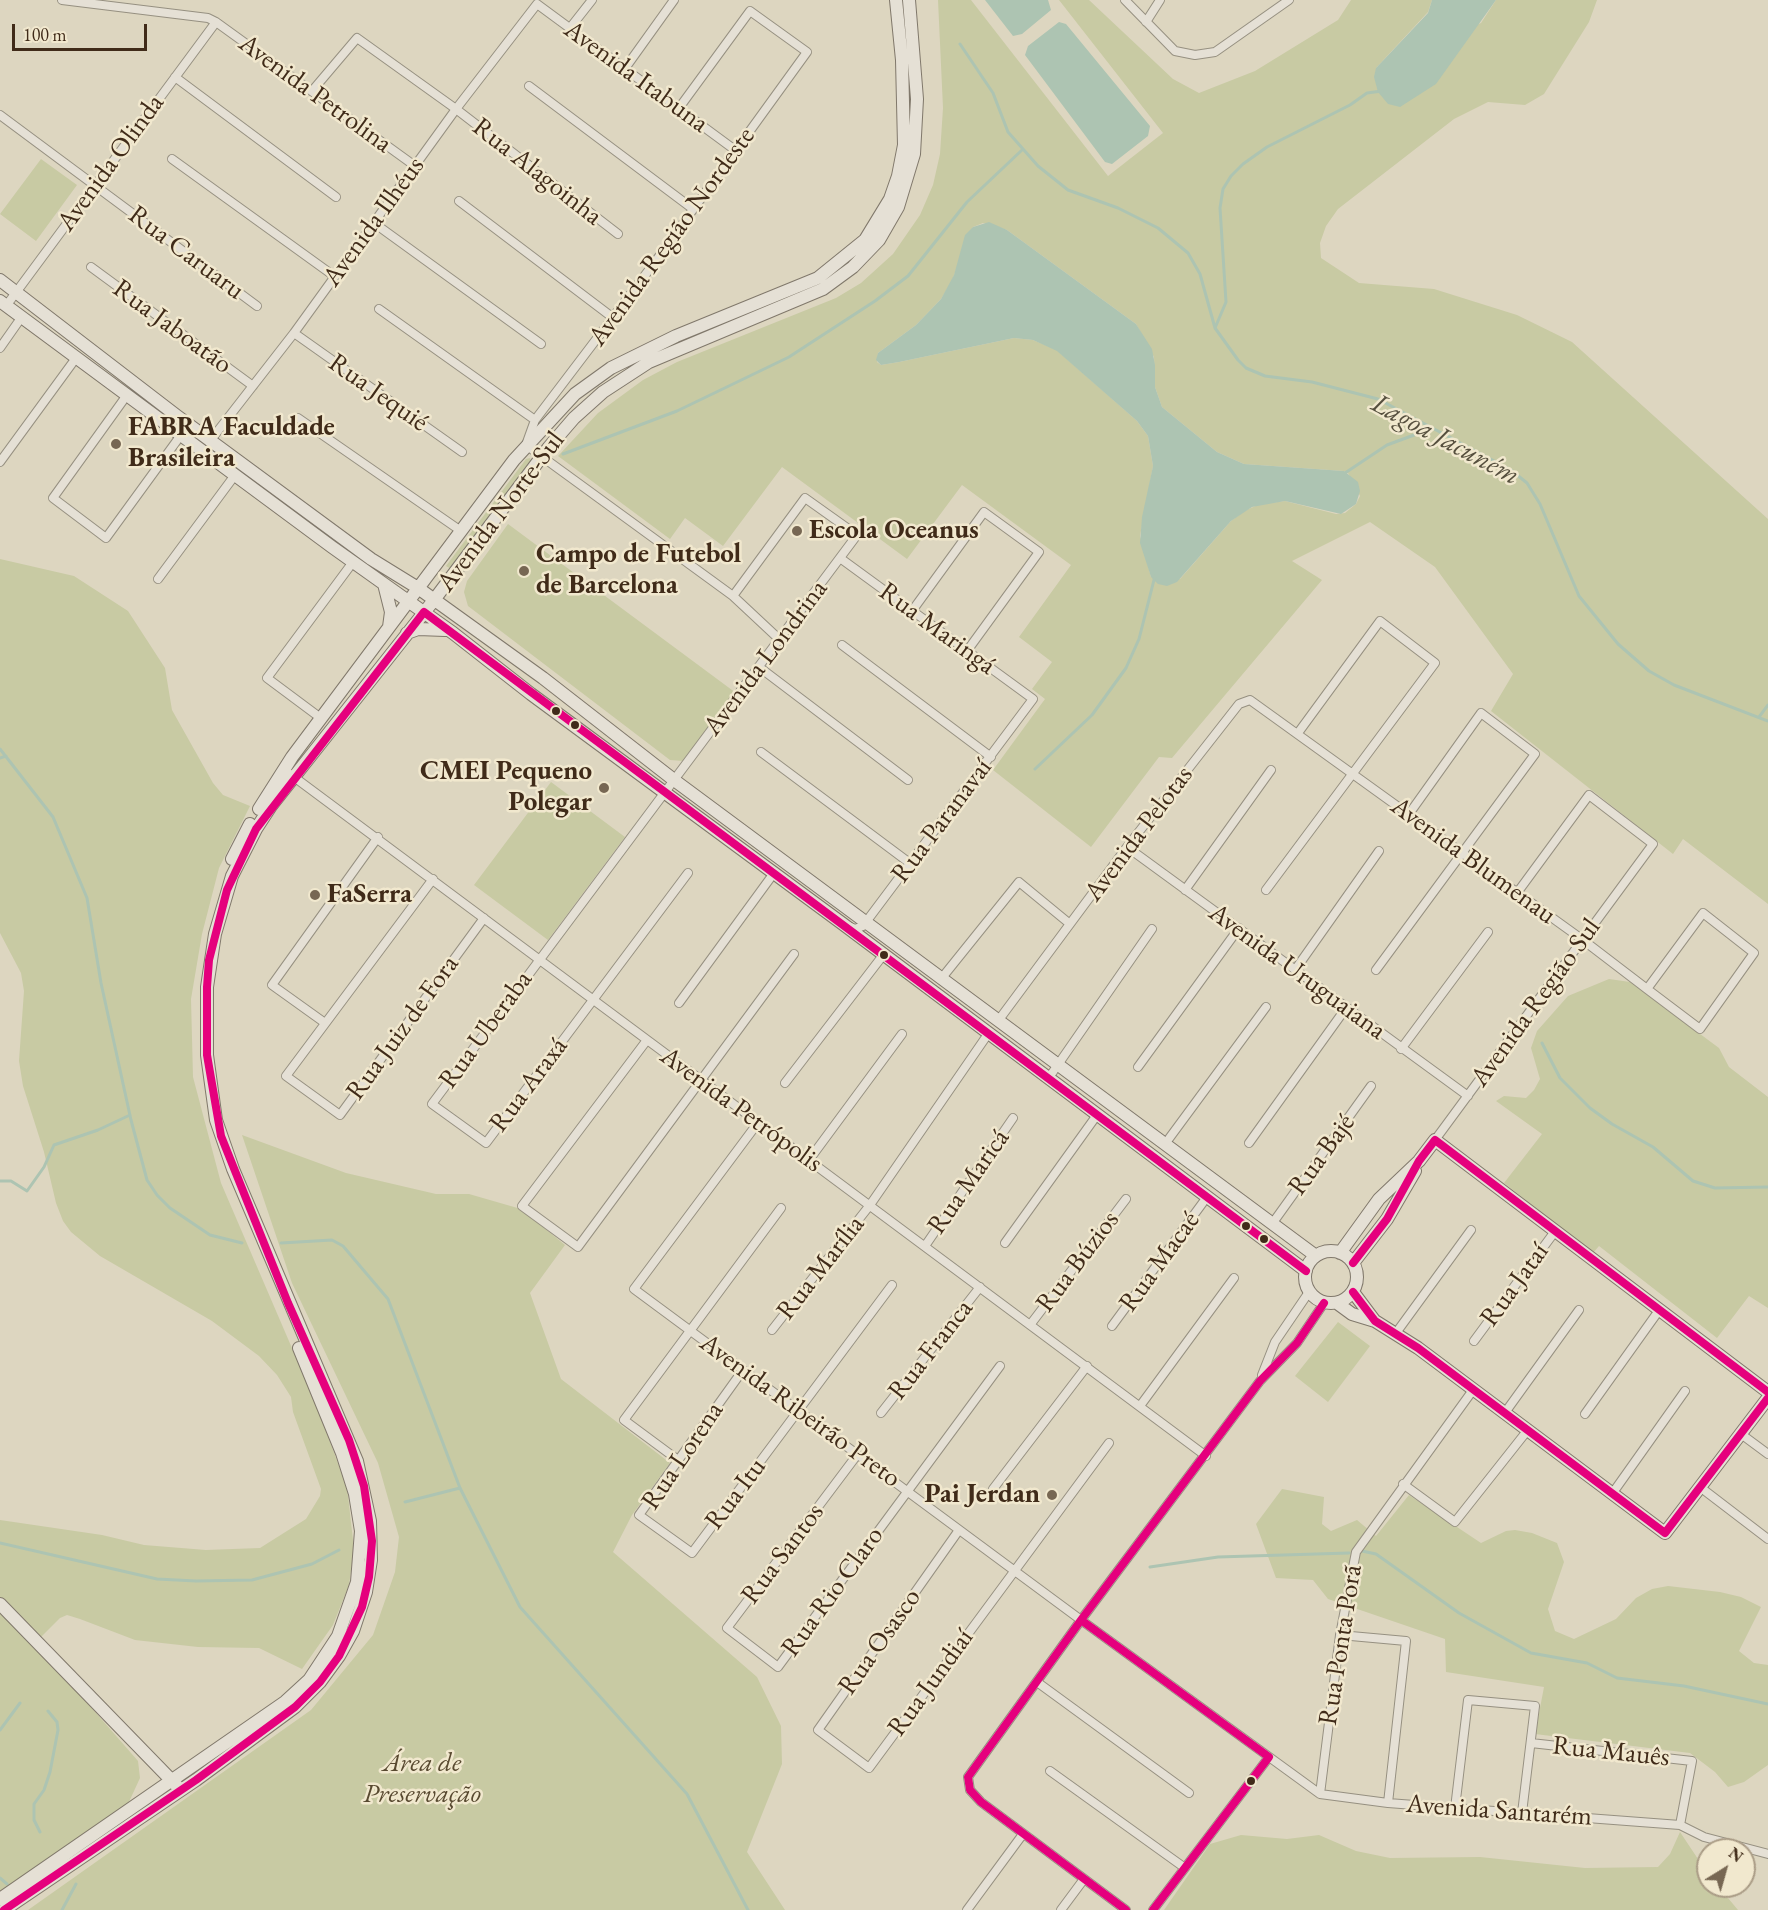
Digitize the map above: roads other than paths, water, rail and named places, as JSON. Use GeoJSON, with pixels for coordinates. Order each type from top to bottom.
{"type":"FeatureCollection","features":[{"type":"Feature","properties":{"kind":"street"},"geometry":{"type":"LineString","coordinates":[[62,0],[207,18],[216,22]]}},
{"type":"Feature","properties":{"kind":"street"},"geometry":{"type":"LineString","coordinates":[[570,28],[592,0]]}},
{"type":"Feature","properties":{"kind":"street"},"geometry":{"type":"LineString","coordinates":[[626,67],[675,0]]}},
{"type":"Feature","properties":{"kind":"street","name":"Avenida Norte-Sul"},"geometry":{"type":"LineString","coordinates":[[0,1899],[161,1790],[177,1786],[309,1680],[344,1625],[355,1592],[360,1564],[361,1531],[350,1475],[224,1166],[209,1118],[201,1067],[198,1000],[202,956],[227,870],[240,841],[292,757],[460,531],[526,445],[575,394],[611,368],[676,336],[818,278],[843,261],[865,240],[890,199],[898,177],[904,145],[902,60],[896,0]]}},
{"type":"Feature","properties":{"kind":"street","name":"Avenida Norte-Sul"},"geometry":{"type":"LineString","coordinates":[[4,1910],[177,1786],[295,1707],[320,1682],[353,1631],[365,1599],[370,1569],[370,1521],[357,1461],[233,1169],[216,1120],[207,1055],[209,960],[227,890],[256,829],[293,778],[434,600],[542,456],[588,404],[633,371],[665,354],[823,288],[853,267],[879,240],[898,207],[914,154],[917,99],[909,0]]}},
{"type":"Feature","properties":{"kind":"street"},"geometry":{"type":"LineString","coordinates":[[1125,0],[1175,51],[1195,55],[1215,52],[1287,0]]}},
{"type":"Feature","properties":{"kind":"street"},"geometry":{"type":"LineString","coordinates":[[1146,22],[1160,0]]}},
{"type":"Feature","properties":{"kind":"street","name":"Avenida Itabuna"},"geometry":{"type":"LineString","coordinates":[[537,4],[626,67],[735,150]]}},
{"type":"Feature","properties":{"kind":"street","name":"Avenida Ilhéus"},"geometry":{"type":"LineString","coordinates":[[210,441],[294,333],[456,109],[537,4]]}},
{"type":"Feature","properties":{"kind":"street","name":"Avenida Região Nordeste"},"geometry":{"type":"LineString","coordinates":[[526,445],[535,420],[807,52],[750,11],[679,108]]}},
{"type":"Feature","properties":{"kind":"street","name":"Avenida Olinda"},"geometry":{"type":"LineString","coordinates":[[3,303],[17,292],[216,22]]}},
{"type":"Feature","properties":{"kind":"street","name":"Avenida Petrolina"},"geometry":{"type":"LineString","coordinates":[[216,22],[415,166]]}},
{"type":"Feature","properties":{"kind":"street","name":"Rua Alagoinha"},"geometry":{"type":"LineString","coordinates":[[312,91],[357,38],[456,109],[618,234]]}},
{"type":"Feature","properties":{"kind":"street"},"geometry":{"type":"LineString","coordinates":[[175,77],[336,197]]}},
{"type":"Feature","properties":{"kind":"street"},"geometry":{"type":"LineString","coordinates":[[529,86],[693,209]]}},
{"type":"Feature","properties":{"kind":"street","name":"Rua Caruaru"},"geometry":{"type":"LineString","coordinates":[[0,115],[257,306]]}},
{"type":"Feature","properties":{"kind":"street"},"geometry":{"type":"LineString","coordinates":[[172,159],[334,276]]}},
{"type":"Feature","properties":{"kind":"street"},"geometry":{"type":"LineString","coordinates":[[459,201],[612,317]]}},
{"type":"Feature","properties":{"kind":"street"},"geometry":{"type":"LineString","coordinates":[[374,223],[541,344]]}},
{"type":"Feature","properties":{"kind":"street","name":"Rua Jaboatão"},"geometry":{"type":"LineString","coordinates":[[91,267],[253,386]]}},
{"type":"Feature","properties":{"kind":"street"},"geometry":{"type":"LineString","coordinates":[[0,280],[210,441],[543,678],[674,780],[1316,1256]]}},
{"type":"Feature","properties":{"kind":"street"},"geometry":{"type":"LineString","coordinates":[[3,303],[353,562],[449,630],[531,694],[898,964],[988,1034],[1306,1271]]}},
{"type":"Feature","properties":{"kind":"street"},"geometry":{"type":"LineString","coordinates":[[379,309],[535,420]]}},
{"type":"Feature","properties":{"kind":"street"},"geometry":{"type":"LineString","coordinates":[[0,348],[21,318]]}},
{"type":"Feature","properties":{"kind":"street","name":"Rua Jequié"},"geometry":{"type":"LineString","coordinates":[[294,333],[462,452]]}},
{"type":"Feature","properties":{"kind":"street"},"geometry":{"type":"LineString","coordinates":[[0,462],[76,358]]}},
{"type":"Feature","properties":{"kind":"street"},"geometry":{"type":"LineString","coordinates":[[127,395],[53,498],[106,537],[181,435]]}},
{"type":"Feature","properties":{"kind":"street"},"geometry":{"type":"LineString","coordinates":[[298,418],[460,531]]}},
{"type":"Feature","properties":{"kind":"street"},"geometry":{"type":"LineString","coordinates":[[526,445],[733,596],[779,639]]}},
{"type":"Feature","properties":{"kind":"street"},"geometry":{"type":"LineString","coordinates":[[158,579],[235,475]]}},
{"type":"Feature","properties":{"kind":"street","name":"Avenida Londrina"},"geometry":{"type":"LineString","coordinates":[[539,959],[857,535],[805,498],[733,596]]}},
{"type":"Feature","properties":{"kind":"street"},"geometry":{"type":"LineString","coordinates":[[912,610],[984,512],[1039,552],[967,651]]}},
{"type":"Feature","properties":{"kind":"street","name":"Rua Maringá"},"geometry":{"type":"LineString","coordinates":[[840,558],[1034,699]]}},
{"type":"Feature","properties":{"kind":"street"},"geometry":{"type":"LineString","coordinates":[[322,719],[267,678],[353,562]]}},
{"type":"Feature","properties":{"kind":"street"},"geometry":{"type":"LineString","coordinates":[[397,576],[412,576],[435,565]]}},
{"type":"Feature","properties":{"kind":"street"},"geometry":{"type":"LineString","coordinates":[[450,579],[443,599],[450,612]]}},
{"type":"Feature","properties":{"kind":"street"},"geometry":{"type":"LineString","coordinates":[[384,584],[391,612],[389,628]]}},
{"type":"Feature","properties":{"kind":"street"},"geometry":{"type":"LineString","coordinates":[[1266,890],[1435,663],[1380,621],[1298,733]]}},
{"type":"Feature","properties":{"kind":"street"},"geometry":{"type":"LineString","coordinates":[[406,634],[418,629],[449,630]]}},
{"type":"Feature","properties":{"kind":"street"},"geometry":{"type":"LineString","coordinates":[[842,645],[991,757]]}},
{"type":"Feature","properties":{"kind":"street"},"geometry":{"type":"LineString","coordinates":[[507,675],[510,664],[518,660]]}},
{"type":"Feature","properties":{"kind":"street"},"geometry":{"type":"LineString","coordinates":[[759,667],[908,780]]}},
{"type":"Feature","properties":{"kind":"street"},"geometry":{"type":"LineString","coordinates":[[531,694],[543,678]]}},
{"type":"Feature","properties":{"kind":"street","name":"Rua Paranavaí"},"geometry":{"type":"LineString","coordinates":[[865,922],[1034,699]]}},
{"type":"Feature","properties":{"kind":"street","name":"Avenida Pelotas"},"geometry":{"type":"LineString","coordinates":[[998,1021],[1127,847],[1239,704],[1254,701],[1298,733]]}},
{"type":"Feature","properties":{"kind":"street"},"geometry":{"type":"LineString","coordinates":[[1377,970],[1535,754],[1481,714],[1409,814]]}},
{"type":"Feature","properties":{"kind":"street","name":"Avenida Blumenau"},"geometry":{"type":"LineString","coordinates":[[1298,733],[1583,940],[1647,989],[1700,1029],[1754,953],[1703,913],[1647,989]]}},
{"type":"Feature","properties":{"kind":"street"},"geometry":{"type":"LineString","coordinates":[[761,752],[910,864]]}},
{"type":"Feature","properties":{"kind":"street"},"geometry":{"type":"LineString","coordinates":[[292,757],[289,768],[293,778]]}},
{"type":"Feature","properties":{"kind":"street"},"geometry":{"type":"LineString","coordinates":[[1185,890],[1271,770]]}},
{"type":"Feature","properties":{"kind":"street","name":"Avenida Petrópolis"},"geometry":{"type":"LineString","coordinates":[[293,778],[378,837],[757,1124],[870,1205],[1206,1456]]}},
{"type":"Feature","properties":{"kind":"street","name":"Avenida Região Sul"},"geometry":{"type":"LineString","coordinates":[[1353,1263],[1387,1219],[1419,1161],[1653,844],[1589,795],[1517,894]]}},
{"type":"Feature","properties":{"kind":"street"},"geometry":{"type":"LineString","coordinates":[[378,837],[272,985],[325,1023],[433,879]]}},
{"type":"Feature","properties":{"kind":"street","name":"Avenida Uruguaiana"},"geometry":{"type":"LineString","coordinates":[[1127,847],[1468,1096]]}},
{"type":"Feature","properties":{"kind":"street"},"geometry":{"type":"LineString","coordinates":[[1294,970],[1379,851]]}},
{"type":"Feature","properties":{"kind":"street"},"geometry":{"type":"LineString","coordinates":[[592,999],[688,873]]}},
{"type":"Feature","properties":{"kind":"street"},"geometry":{"type":"LineString","coordinates":[[679,1003],[774,873]]}},
{"type":"Feature","properties":{"kind":"street"},"geometry":{"type":"LineString","coordinates":[[941,979],[1019,882],[1070,924]]}},
{"type":"Feature","properties":{"kind":"street","name":"Rua Juiz de Fora"},"geometry":{"type":"LineString","coordinates":[[325,1023],[286,1076],[340,1115],[484,918]]}},
{"type":"Feature","properties":{"kind":"street"},"geometry":{"type":"LineString","coordinates":[[843,924],[855,929],[865,922]]}},
{"type":"Feature","properties":{"kind":"street"},"geometry":{"type":"LineString","coordinates":[[1138,1067],[1239,928]]}},
{"type":"Feature","properties":{"kind":"street"},"geometry":{"type":"LineString","coordinates":[[1048,1079],[1152,929]]}},
{"type":"Feature","properties":{"kind":"street"},"geometry":{"type":"LineString","coordinates":[[1401,1048],[1488,932]]}},
{"type":"Feature","properties":{"kind":"street"},"geometry":{"type":"LineString","coordinates":[[646,1040],[522,1206],[578,1247],[794,954]]}},
{"type":"Feature","properties":{"kind":"street"},"geometry":{"type":"LineString","coordinates":[[785,1083],[884,954]]}},
{"type":"Feature","properties":{"kind":"street","name":"Rua Uberaba"},"geometry":{"type":"LineString","coordinates":[[458,1124],[432,1104],[539,959]]}},
{"type":"Feature","properties":{"kind":"street"},"geometry":{"type":"LineString","coordinates":[[898,964],[907,959],[917,960]]}},
{"type":"Feature","properties":{"kind":"street","name":"Rua Araxá"},"geometry":{"type":"LineString","coordinates":[[458,1124],[486,1143],[592,999]]}},
{"type":"Feature","properties":{"kind":"street"},"geometry":{"type":"LineString","coordinates":[[1165,1144],[1266,1007]]}},
{"type":"Feature","properties":{"kind":"street"},"geometry":{"type":"LineString","coordinates":[[1249,1143],[1346,1008]]}},
{"type":"Feature","properties":{"kind":"street"},"geometry":{"type":"LineString","coordinates":[[808,1160],[902,1034]]}},
{"type":"Feature","properties":{"kind":"street","name":"Rua Marília"},"geometry":{"type":"LineString","coordinates":[[772,1330],[870,1205],[988,1034]]}},
{"type":"Feature","properties":{"kind":"street","name":"Rua Bajé"},"geometry":{"type":"LineString","coordinates":[[1272,1224],[1371,1086]]}},
{"type":"Feature","properties":{"kind":"street"},"geometry":{"type":"LineString","coordinates":[[1005,1243],[1097,1115]]}},
{"type":"Feature","properties":{"kind":"street","name":"Rua Maricá"},"geometry":{"type":"LineString","coordinates":[[925,1246],[1013,1118]]}},
{"type":"Feature","properties":{"kind":"street","name":"Avenida Ribeirão Preto"},"geometry":{"type":"LineString","coordinates":[[757,1124],[634,1289],[1081,1620]]}},
{"type":"Feature","properties":{"kind":"street"},"geometry":{"type":"LineString","coordinates":[[1435,1140],[1768,1392]]}},
{"type":"Feature","properties":{"kind":"street","name":"Avenida Região Sul"},"geometry":{"type":"LineString","coordinates":[[1340,1253],[1379,1199],[1419,1161]]}},
{"type":"Feature","properties":{"kind":"street","name":"Rua Macaé"},"geometry":{"type":"LineString","coordinates":[[1112,1326],[1207,1197]]}},
{"type":"Feature","properties":{"kind":"street","name":"Rua Búzios"},"geometry":{"type":"LineString","coordinates":[[1030,1325],[1126,1199]]}},
{"type":"Feature","properties":{"kind":"street"},"geometry":{"type":"LineString","coordinates":[[678,1460],[624,1420],[689,1329],[781,1208]]}},
{"type":"Feature","properties":{"kind":"street"},"geometry":{"type":"LineString","coordinates":[[1396,1333],[1471,1230]]}},
{"type":"Feature","properties":{"kind":"street","name":"Rua Jataí"},"geometry":{"type":"LineString","coordinates":[[1474,1341],[1556,1230]]}},
{"type":"Feature","properties":{"kind":"street"},"geometry":{"type":"LineString","coordinates":[[1126,1910],[981,1802],[970,1790],[968,1777],[1081,1620],[1260,1381],[1297,1343],[1330,1303],[1347,1299],[1353,1292],[1358,1279],[1353,1263],[1340,1253],[1327,1251],[1316,1256],[1306,1271],[1305,1281],[1310,1292],[1330,1303],[1352,1314],[1375,1321],[1396,1333],[1665,1533],[1768,1398]]}},
{"type":"Feature","properties":{"kind":"street"},"geometry":{"type":"LineString","coordinates":[[1140,1406],[1234,1278]]}},
{"type":"Feature","properties":{"kind":"street"},"geometry":{"type":"LineString","coordinates":[[799,1410],[892,1285]]}},
{"type":"Feature","properties":{"kind":"street","name":"Rua Franca"},"geometry":{"type":"LineString","coordinates":[[881,1413],[980,1287]]}},
{"type":"Feature","properties":{"kind":"street"},"geometry":{"type":"LineString","coordinates":[[1260,1381],[1275,1342],[1310,1292]]}},
{"type":"Feature","properties":{"kind":"street"},"geometry":{"type":"LineString","coordinates":[[1353,1292],[1375,1321]]}},
{"type":"Feature","properties":{"kind":"street"},"geometry":{"type":"LineString","coordinates":[[1585,1414],[1660,1309]]}},
{"type":"Feature","properties":{"kind":"street"},"geometry":{"type":"LineString","coordinates":[[1504,1414],[1579,1310]]}},
{"type":"Feature","properties":{"kind":"street"},"geometry":{"type":"LineString","coordinates":[[907,1490],[1000,1366]]}},
{"type":"Feature","properties":{"kind":"street"},"geometry":{"type":"LineString","coordinates":[[993,1489],[1087,1366]]}},
{"type":"Feature","properties":{"kind":"street","name":"Rua Lorena"},"geometry":{"type":"LineString","coordinates":[[667,1536],[639,1515],[743,1370]]}},
{"type":"Feature","properties":{"kind":"street","name":"Rua Ponta Porã"},"geometry":{"type":"LineString","coordinates":[[1320,1794],[1340,1635],[1356,1552],[1473,1390]]}},
{"type":"Feature","properties":{"kind":"street"},"geometry":{"type":"LineString","coordinates":[[1612,1494],[1685,1391]]}},
{"type":"Feature","properties":{"kind":"street","name":"Rua Itu"},"geometry":{"type":"LineString","coordinates":[[667,1536],[692,1553],[799,1410]]}},
{"type":"Feature","properties":{"kind":"street"},"geometry":{"type":"LineString","coordinates":[[1403,1484],[1455,1522],[1527,1431]]}},
{"type":"Feature","properties":{"kind":"street"},"geometry":{"type":"LineString","coordinates":[[1741,1434],[1768,1454]]}},
{"type":"Feature","properties":{"kind":"street"},"geometry":{"type":"LineString","coordinates":[[1014,1571],[1109,1443]]}},
{"type":"Feature","properties":{"kind":"street","name":"Rua Santos"},"geometry":{"type":"LineString","coordinates":[[751,1648],[727,1628],[857,1455]]}},
{"type":"Feature","properties":{"kind":"street"},"geometry":{"type":"LineString","coordinates":[[1700,1487],[1768,1539]]}},
{"type":"Feature","properties":{"kind":"street","name":"Rua Rio Claro"},"geometry":{"type":"LineString","coordinates":[[751,1648],[778,1667],[907,1490]]}},
{"type":"Feature","properties":{"kind":"street","name":"Rua Osasco"},"geometry":{"type":"LineString","coordinates":[[842,1748],[818,1730],[959,1530]]}},
{"type":"Feature","properties":{"kind":"street","name":"Rua Jundiaí"},"geometry":{"type":"LineString","coordinates":[[842,1748],[869,1768],[1014,1571]]}},
{"type":"Feature","properties":{"kind":"street"},"geometry":{"type":"LineString","coordinates":[[0,1604],[177,1786]]}},
{"type":"Feature","properties":{"kind":"street"},"geometry":{"type":"LineString","coordinates":[[1081,1620],[1320,1794]]}},
{"type":"Feature","properties":{"kind":"street"},"geometry":{"type":"LineString","coordinates":[[1340,1635],[1406,1641],[1388,1803]]}},
{"type":"Feature","properties":{"kind":"street"},"geometry":{"type":"LineString","coordinates":[[1037,1682],[1189,1793]]}},
{"type":"Feature","properties":{"kind":"street"},"geometry":{"type":"LineString","coordinates":[[1455,1808],[1468,1700],[1535,1706],[1522,1813]]}},
{"type":"Feature","properties":{"kind":"street","name":"Rua Mauês"},"geometry":{"type":"LineString","coordinates":[[1531,1743],[1692,1761],[1680,1825]]}},
{"type":"Feature","properties":{"kind":"street"},"geometry":{"type":"LineString","coordinates":[[1153,1910],[1269,1757]]}},
{"type":"Feature","properties":{"kind":"street"},"geometry":{"type":"LineString","coordinates":[[152,1761],[161,1790]]}},
{"type":"Feature","properties":{"kind":"street"},"geometry":{"type":"LineString","coordinates":[[1050,1771],[1185,1868]]}},
{"type":"Feature","properties":{"kind":"street","name":"Avenida Santarém"},"geometry":{"type":"LineString","coordinates":[[1320,1794],[1388,1803],[1680,1825]]}},
{"type":"Feature","properties":{"kind":"street"},"geometry":{"type":"LineString","coordinates":[[1680,1825],[1704,1837],[1768,1854]]}},
{"type":"Feature","properties":{"kind":"street"},"geometry":{"type":"LineString","coordinates":[[967,1910],[1023,1834]]}},
{"type":"Feature","properties":{"kind":"street"},"geometry":{"type":"LineString","coordinates":[[1061,1910],[1084,1879]]}},
{"type":"Feature","properties":{"kind":"waterway","name":"Lagoa Jacuném"},"geometry":{"type":"LineString","coordinates":[[960,44],[993,93],[1008,132],[1038,166],[1068,190],[1118,208],[1158,228],[1188,253],[1200,274],[1215,328],[1246,368],[1265,376],[1312,382],[1378,399],[1511,470],[1527,483],[1540,504],[1579,596],[1618,644],[1649,671],[1674,685],[1768,721]]}},
{"type":"Feature","properties":{"kind":"waterway"},"geometry":{"type":"LineString","coordinates":[[1215,328],[1226,302],[1220,208],[1223,189],[1231,176],[1243,164],[1267,147],[1350,105],[1367,93],[1382,91]]}},
{"type":"Feature","properties":{"kind":"waterway"},"geometry":{"type":"LineString","coordinates":[[563,454],[677,411],[789,357],[875,301],[908,276],[967,202],[1022,150]]}},
{"type":"Feature","properties":{"kind":"waterway"},"geometry":{"type":"LineString","coordinates":[[1345,473],[1387,445],[1433,428]]}},
{"type":"Feature","properties":{"kind":"waterway"},"geometry":{"type":"LineString","coordinates":[[1035,769],[1092,715],[1126,668],[1139,639],[1155,576]]}},
{"type":"Feature","properties":{"kind":"waterway"},"geometry":{"type":"LineString","coordinates":[[1759,717],[1768,705]]}},
{"type":"Feature","properties":{"kind":"waterway"},"geometry":{"type":"LineString","coordinates":[[0,749],[53,817],[87,898],[101,983],[131,1120],[147,1180],[170,1208],[210,1235],[242,1243]]}},
{"type":"Feature","properties":{"kind":"waterway"},"geometry":{"type":"LineString","coordinates":[[0,758],[6,756]]}},
{"type":"Feature","properties":{"kind":"waterway"},"geometry":{"type":"LineString","coordinates":[[1542,1043],[1560,1078],[1590,1108],[1612,1124],[1653,1147],[1693,1181],[1715,1188],[1768,1187]]}},
{"type":"Feature","properties":{"kind":"waterway"},"geometry":{"type":"LineString","coordinates":[[0,1181],[11,1181],[27,1191],[44,1167],[54,1145],[98,1130],[130,1115]]}},
{"type":"Feature","properties":{"kind":"waterway"},"geometry":{"type":"LineString","coordinates":[[281,1243],[332,1240],[343,1246],[388,1299],[460,1488],[520,1607],[687,1794],[748,1910]]}},
{"type":"Feature","properties":{"kind":"waterway"},"geometry":{"type":"LineString","coordinates":[[405,1502],[460,1488]]}},
{"type":"Feature","properties":{"kind":"waterway"},"geometry":{"type":"LineString","coordinates":[[0,1543],[157,1579],[196,1581],[252,1580],[312,1564],[339,1550]]}},
{"type":"Feature","properties":{"kind":"waterway"},"geometry":{"type":"LineString","coordinates":[[1362,1551],[1376,1554],[1459,1613],[1531,1653],[1587,1663],[1617,1678],[1684,1686],[1768,1704]]}},
{"type":"Feature","properties":{"kind":"waterway"},"geometry":{"type":"LineString","coordinates":[[1150,1567],[1218,1557],[1349,1553]]}},
{"type":"Feature","properties":{"kind":"waterway"},"geometry":{"type":"LineString","coordinates":[[0,1730],[20,1703]]}},
{"type":"Feature","properties":{"kind":"waterway"},"geometry":{"type":"LineString","coordinates":[[40,1832],[34,1820],[34,1804],[44,1790],[50,1772],[58,1730],[57,1722],[48,1711]]}},
{"type":"Feature","properties":{"kind":"waterway"},"geometry":{"type":"LineString","coordinates":[[0,1878],[7,1884]]}},
{"type":"Feature","properties":{"kind":"waterway"},"geometry":{"type":"LineString","coordinates":[[62,1910],[76,1884]]}},
{"type":"Feature","properties":{"kind":"place","name":"FABRA Faculdade Brasileira"},"geometry":{"type":"Point","coordinates":[116,444]}},
{"type":"Feature","properties":{"kind":"place","name":"Escola Oceanus"},"geometry":{"type":"Point","coordinates":[797,531]}},
{"type":"Feature","properties":{"kind":"place","name":"Campo de Futebol de Barcelona"},"geometry":{"type":"Point","coordinates":[524,571]}},
{"type":"Feature","properties":{"kind":"place","name":"CMEI Pequeno Polegar"},"geometry":{"type":"Point","coordinates":[604,788]}},
{"type":"Feature","properties":{"kind":"place","name":"FaSerra"},"geometry":{"type":"Point","coordinates":[315,895]}},
{"type":"Feature","properties":{"kind":"place","name":"Pai Jerdan"},"geometry":{"type":"Point","coordinates":[1052,1495]}},
{"type":"Feature","properties":{"kind":"park label","name":"Área de Preservação"},"geometry":{"type":"Point","coordinates":[422,1780]}}]}
